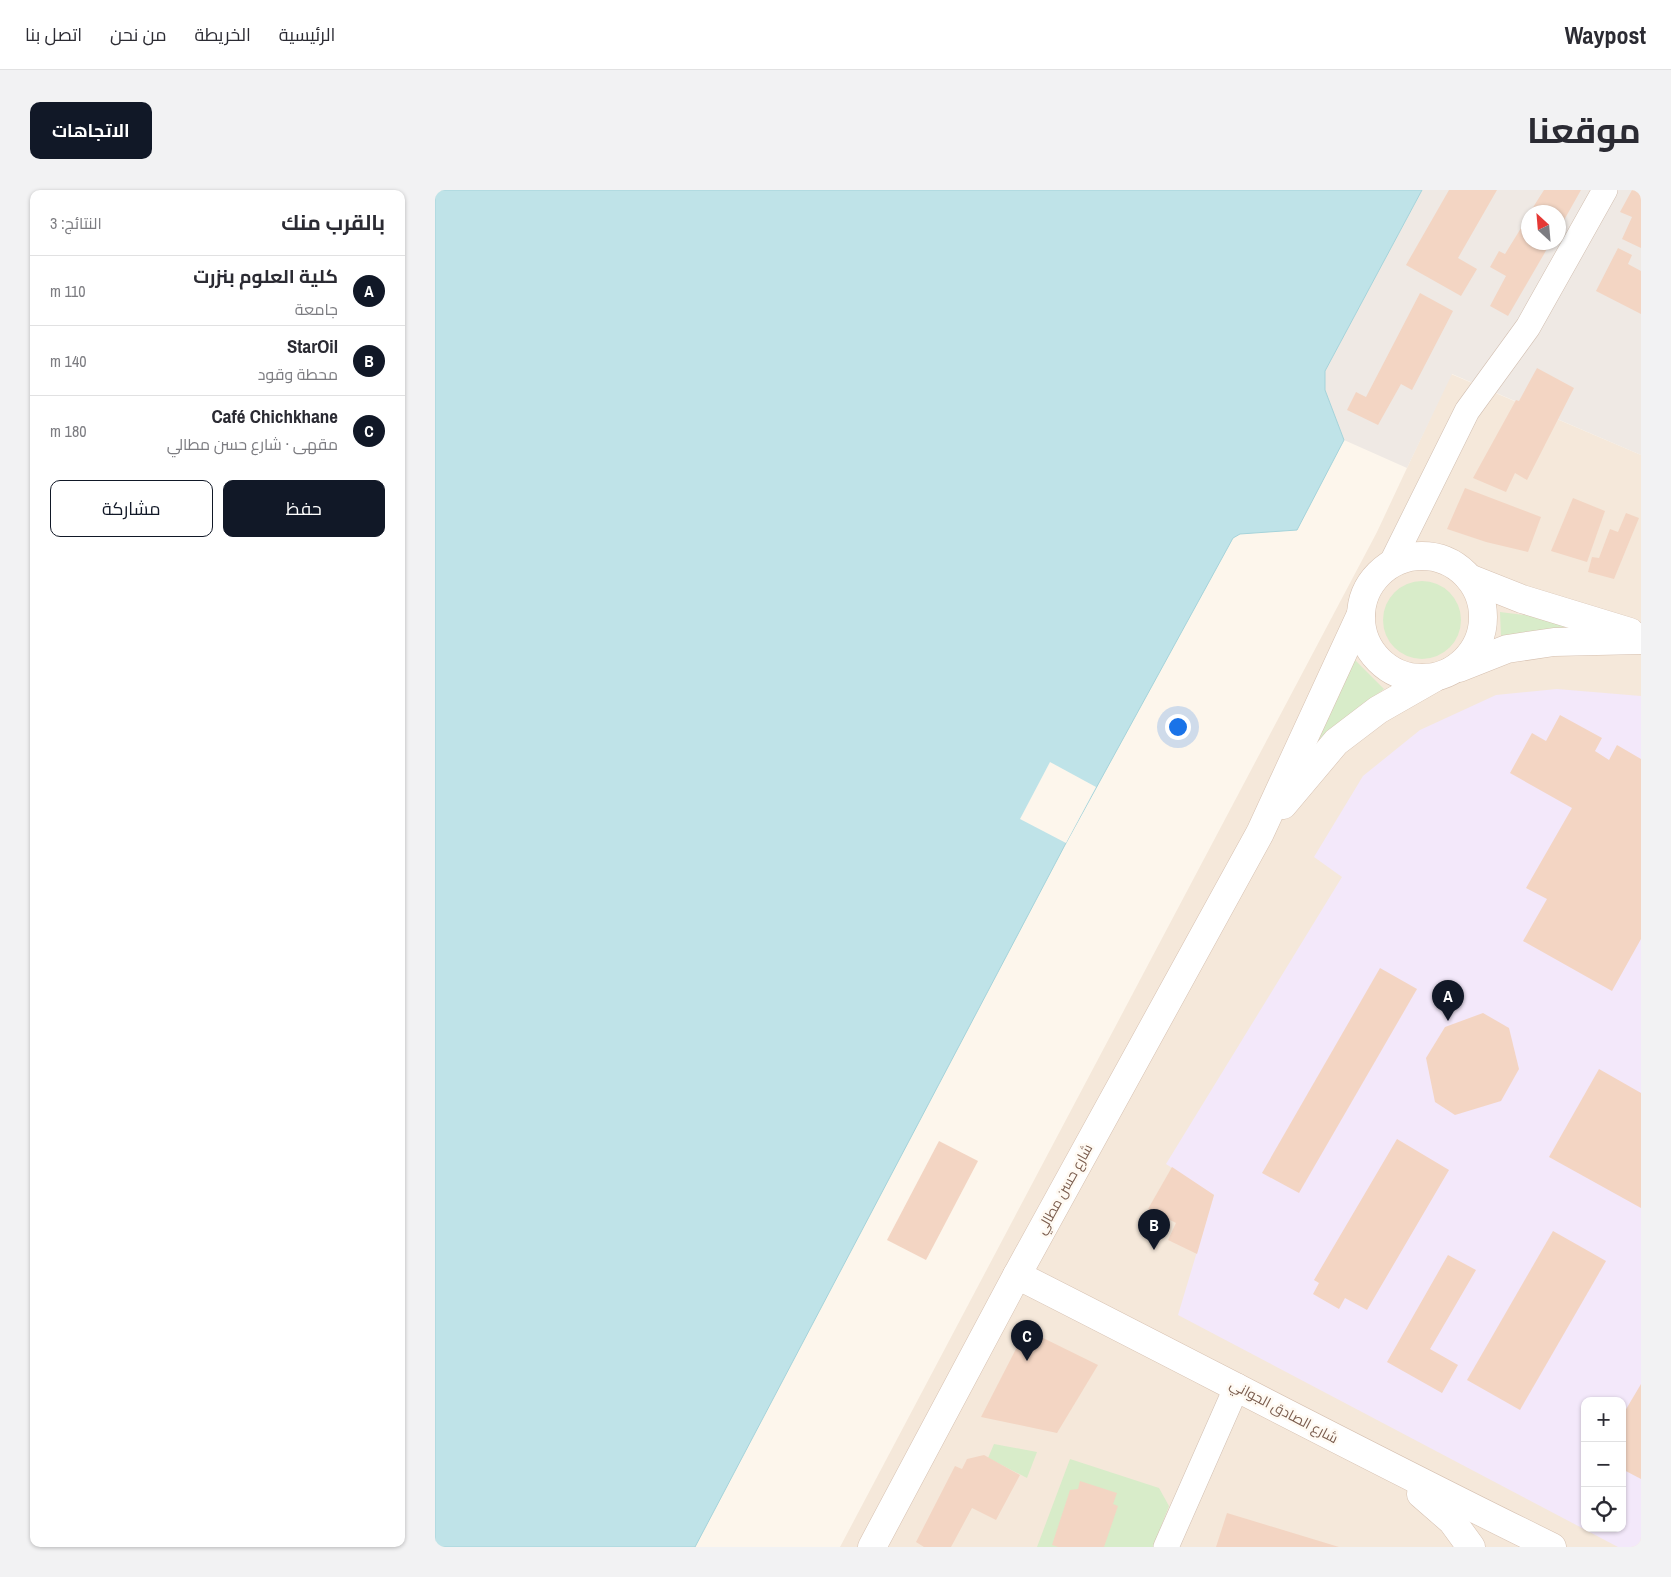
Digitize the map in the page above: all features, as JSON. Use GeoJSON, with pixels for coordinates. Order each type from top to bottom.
{"type":"FeatureCollection","features":[{"type":"Feature","properties":{"kind":"street"},"geometry":{"type":"LineString","coordinates":[[1391,564],[1467,410],[1528,327],[1605,190]]}},
{"type":"Feature","properties":{"kind":"street"},"geometry":{"type":"LineString","coordinates":[[1411,557],[1433,557],[1453,564],[1469,578],[1479,593],[1483,611],[1483,629],[1476,646],[1465,661],[1378,710],[1336,742],[1260,834],[1361,614],[1365,594],[1376,577],[1391,564],[1411,557]]}},
{"type":"Feature","properties":{"kind":"street"},"geometry":{"type":"LineString","coordinates":[[1469,578],[1522,599],[1641,636]]}},
{"type":"Feature","properties":{"kind":"street"},"geometry":{"type":"LineString","coordinates":[[1361,614],[1363,632],[1370,650],[1382,664],[1397,674],[1415,678],[1442,675],[1507,649],[1554,642],[1641,640]]}},
{"type":"Feature","properties":{"kind":"street","name":"شارع حسن مطالي"},"geometry":{"type":"LineString","coordinates":[[872,1547],[1017,1274],[1260,834]]}},
{"type":"Feature","properties":{"kind":"street","name":"شارع الصادق الجواني"},"geometry":{"type":"LineString","coordinates":[[1017,1274],[1237,1386],[1391,1469],[1551,1547]]}},
{"type":"Feature","properties":{"kind":"street"},"geometry":{"type":"LineString","coordinates":[[1165,1547],[1237,1386]]}},
{"type":"Feature","properties":{"kind":"street"},"geometry":{"type":"LineString","coordinates":[[1391,1469],[1452,1521],[1471,1547]]}},
{"type":"Feature","properties":{"kind":"shaded area"},"geometry":{"type":"Polygon","coordinates":[[[1422,190],[1641,190],[1641,455],[1452,374],[1407,468],[1344,440],[1325,390],[1325,371],[1422,190]]]}},
{"type":"Feature","properties":{"kind":"shaded area"},"geometry":{"type":"Polygon","coordinates":[[[1451,374],[1641,455],[1641,1547],[840,1547],[1377,532],[1451,374]]]}},
{"type":"Feature","properties":{"kind":"shaded area"},"geometry":{"type":"Polygon","coordinates":[[[1557,689],[1641,696],[1641,1547],[1618,1547],[1590,1532],[1626,1532],[1626,1397],[1581,1397],[1581,1527],[1178,1315],[1214,1195],[1166,1164],[1342,877],[1314,857],[1363,776],[1420,730],[1496,695],[1557,689]]]}},
{"type":"Feature","properties":{"kind":"green space"},"geometry":{"type":"Polygon","coordinates":[[[1414,581],[1430,581],[1444,587],[1455,598],[1461,612],[1461,628],[1455,642],[1444,653],[1430,659],[1414,659],[1400,653],[1389,642],[1383,628],[1383,612],[1389,598],[1400,587],[1414,581]]]}},
{"type":"Feature","properties":{"kind":"green space"},"geometry":{"type":"Polygon","coordinates":[[[1500,612],[1556,619],[1593,629],[1501,637],[1500,612]]]}},
{"type":"Feature","properties":{"kind":"green space"},"geometry":{"type":"Polygon","coordinates":[[[1355,660],[1384,689],[1349,715],[1322,742],[1317,740],[1355,660]]]}},
{"type":"Feature","properties":{"kind":"green space"},"geometry":{"type":"Polygon","coordinates":[[[994,1444],[1037,1452],[1027,1478],[988,1458],[994,1444]]]}},
{"type":"Feature","properties":{"kind":"green space"},"geometry":{"type":"Polygon","coordinates":[[[1070,1459],[1159,1488],[1169,1506],[1153,1547],[1037,1547],[1070,1459]]]}},
{"type":"Feature","properties":{"kind":"water"},"geometry":{"type":"Polygon","coordinates":[[[435,190],[1422,190],[1325,371],[1325,390],[1344,440],[1297,530],[1240,534],[1233,538],[1066,843],[695,1547],[435,1547],[435,190]]]}},
{"type":"Feature","properties":{"kind":"pier"},"geometry":{"type":"Polygon","coordinates":[[[1050,762],[1096,787],[1066,843],[1020,819],[1050,762]]]}},
{"type":"Feature","properties":{"kind":"building"},"geometry":{"type":"Polygon","coordinates":[[[1449,190],[1497,190],[1458,258],[1477,269],[1461,296],[1406,265],[1449,190]]]}},
{"type":"Feature","properties":{"kind":"building"},"geometry":{"type":"Polygon","coordinates":[[[1544,190],[1581,190],[1566,217],[1566,205],[1534,205],[1544,190]]]}},
{"type":"Feature","properties":{"kind":"building"},"geometry":{"type":"Polygon","coordinates":[[[1632,190],[1641,190],[1641,248],[1622,239],[1632,217],[1620,212],[1632,190]]]}},
{"type":"Feature","properties":{"kind":"building"},"geometry":{"type":"Polygon","coordinates":[[[1521,228],[1521,250],[1546,250],[1508,316],[1490,306],[1506,276],[1490,267],[1499,251],[1505,254],[1521,228]]]}},
{"type":"Feature","properties":{"kind":"building"},"geometry":{"type":"Polygon","coordinates":[[[1618,248],[1632,255],[1628,264],[1641,271],[1641,314],[1596,291],[1618,248]]]}},
{"type":"Feature","properties":{"kind":"building"},"geometry":{"type":"Polygon","coordinates":[[[1420,293],[1453,311],[1412,390],[1401,384],[1378,425],[1347,410],[1356,392],[1366,397],[1420,293]]]}},
{"type":"Feature","properties":{"kind":"building"},"geometry":{"type":"Polygon","coordinates":[[[1537,368],[1574,388],[1527,480],[1515,473],[1506,492],[1473,478],[1516,400],[1519,401],[1537,368]]]}},
{"type":"Feature","properties":{"kind":"building"},"geometry":{"type":"Polygon","coordinates":[[[1465,488],[1541,517],[1528,552],[1486,542],[1447,529],[1465,488]]]}},
{"type":"Feature","properties":{"kind":"building"},"geometry":{"type":"Polygon","coordinates":[[[1573,498],[1605,511],[1587,562],[1551,551],[1573,498]]]}},
{"type":"Feature","properties":{"kind":"building"},"geometry":{"type":"Polygon","coordinates":[[[1626,513],[1639,518],[1614,579],[1588,572],[1592,557],[1599,558],[1610,529],[1618,532],[1626,513]]]}},
{"type":"Feature","properties":{"kind":"building"},"geometry":{"type":"Polygon","coordinates":[[[1560,715],[1602,738],[1595,751],[1609,760],[1617,745],[1641,759],[1641,939],[1612,991],[1523,941],[1547,899],[1526,888],[1572,808],[1510,773],[1532,733],[1546,741],[1560,715]]]}},
{"type":"Feature","properties":{"kind":"building"},"geometry":{"type":"Polygon","coordinates":[[[1380,968],[1417,989],[1299,1193],[1262,1173],[1380,968]]]}},
{"type":"Feature","properties":{"kind":"building"},"geometry":{"type":"Polygon","coordinates":[[[1483,1013],[1509,1028],[1519,1069],[1501,1101],[1455,1115],[1435,1102],[1426,1058],[1445,1027],[1483,1013]]]}},
{"type":"Feature","properties":{"kind":"building"},"geometry":{"type":"Polygon","coordinates":[[[1599,1069],[1641,1093],[1641,1208],[1549,1157],[1599,1069]]]}},
{"type":"Feature","properties":{"kind":"building"},"geometry":{"type":"Polygon","coordinates":[[[1397,1139],[1449,1170],[1367,1310],[1345,1298],[1339,1309],[1313,1294],[1319,1283],[1314,1280],[1397,1139]]]}},
{"type":"Feature","properties":{"kind":"building"},"geometry":{"type":"Polygon","coordinates":[[[939,1141],[978,1161],[926,1260],[887,1240],[939,1141]]]}},
{"type":"Feature","properties":{"kind":"building"},"geometry":{"type":"Polygon","coordinates":[[[1172,1167],[1214,1195],[1197,1254],[1168,1240],[1176,1223],[1148,1209],[1172,1167]]]}},
{"type":"Feature","properties":{"kind":"building"},"geometry":{"type":"Polygon","coordinates":[[[1553,1231],[1606,1261],[1520,1410],[1467,1380],[1553,1231]]]}},
{"type":"Feature","properties":{"kind":"building"},"geometry":{"type":"Polygon","coordinates":[[[1448,1255],[1476,1270],[1430,1349],[1458,1365],[1442,1393],[1387,1362],[1448,1255]]]}},
{"type":"Feature","properties":{"kind":"building"},"geometry":{"type":"Polygon","coordinates":[[[1037,1335],[1098,1365],[1057,1433],[981,1417],[1019,1343],[1037,1335]]]}},
{"type":"Feature","properties":{"kind":"building"},"geometry":{"type":"Polygon","coordinates":[[[1641,1384],[1641,1479],[1626,1471],[1626,1409],[1641,1384]]]}},
{"type":"Feature","properties":{"kind":"building"},"geometry":{"type":"Polygon","coordinates":[[[984,1455],[1020,1475],[996,1520],[972,1508],[951,1547],[924,1547],[916,1542],[955,1466],[962,1469],[967,1459],[984,1455]]]}},
{"type":"Feature","properties":{"kind":"building"},"geometry":{"type":"Polygon","coordinates":[[[1080,1481],[1117,1493],[1113,1504],[1118,1506],[1104,1547],[1058,1547],[1052,1545],[1070,1490],[1078,1489],[1080,1481]]]}},
{"type":"Feature","properties":{"kind":"building"},"geometry":{"type":"Polygon","coordinates":[[[1227,1513],[1339,1547],[1216,1547],[1227,1513]]]}},
{"type":"Feature","properties":{"kind":"place","name":"كلية العلوم بنزرت"},"geometry":{"type":"Point","coordinates":[1448,1021]}},
{"type":"Feature","properties":{"kind":"place","name":"StarOil"},"geometry":{"type":"Point","coordinates":[1154,1250]}},
{"type":"Feature","properties":{"kind":"place","name":"Café Chichkhane"},"geometry":{"type":"Point","coordinates":[1027,1361]}}]}
